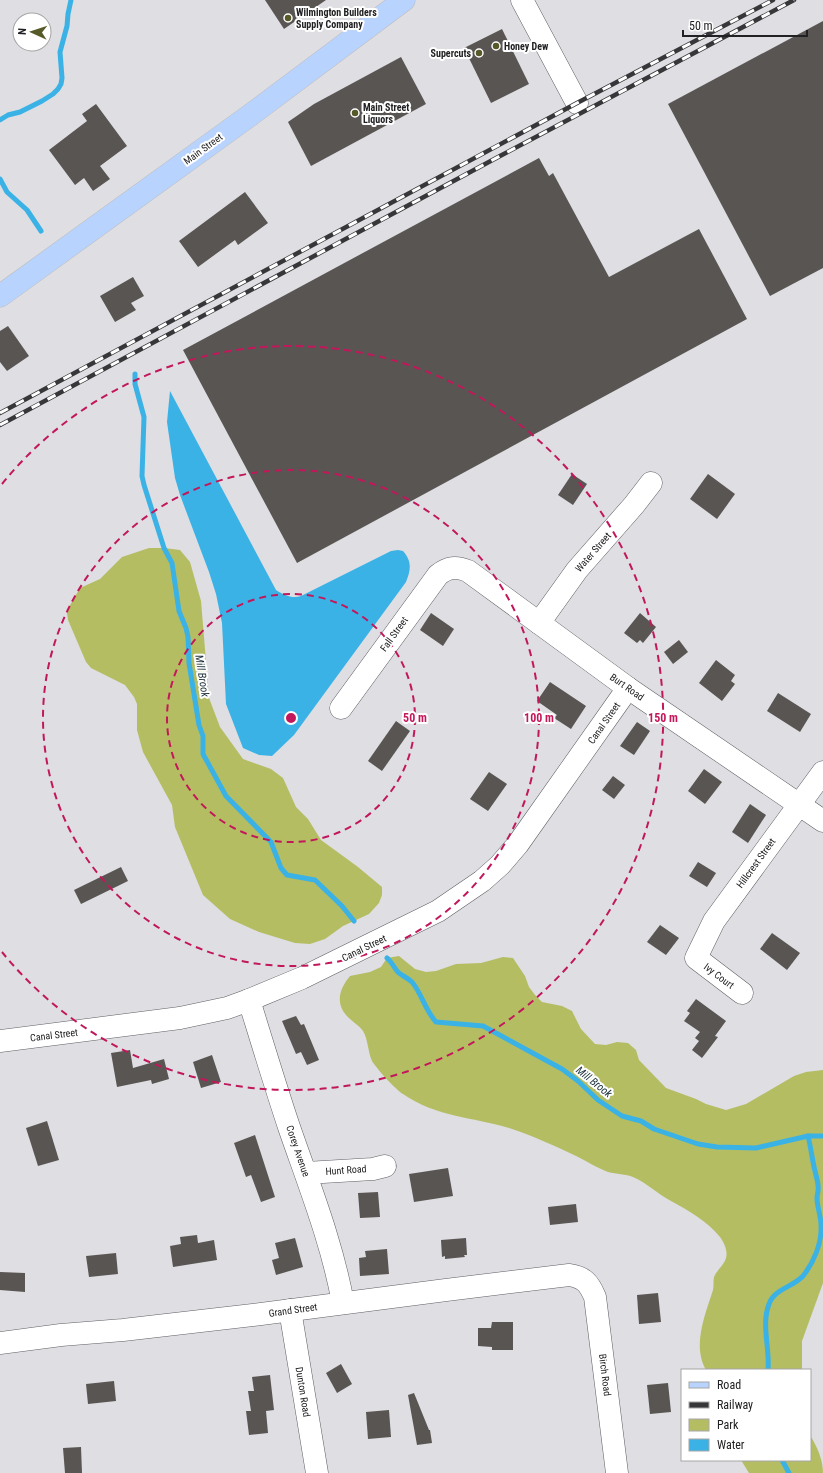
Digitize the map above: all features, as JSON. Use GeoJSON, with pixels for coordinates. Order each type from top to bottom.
{"type":"FeatureCollection","features":[{"type":"Feature","properties":{"kind":"main road","name":"Main Street"},"geometry":{"type":"LineString","coordinates":[[0,296],[252,113],[404,0]]}},
{"type":"Feature","properties":{"kind":"street"},"geometry":{"type":"LineString","coordinates":[[522,0],[577,103]]}},
{"type":"Feature","properties":{"kind":"street","name":"Water Street"},"geometry":{"type":"LineString","coordinates":[[539,623],[577,570],[634,505],[651,483]]}},
{"type":"Feature","properties":{"kind":"street","name":"Burt Road"},"geometry":{"type":"LineString","coordinates":[[453,567],[468,571],[628,688],[823,821]]}},
{"type":"Feature","properties":{"kind":"street","name":"Fall Street"},"geometry":{"type":"LineString","coordinates":[[341,708],[438,575],[453,567]]}},
{"type":"Feature","properties":{"kind":"street","name":"Canal Street"},"geometry":{"type":"LineString","coordinates":[[0,1041],[180,1018],[227,1008],[302,978],[438,911],[482,881],[500,865],[518,844],[628,688]]}},
{"type":"Feature","properties":{"kind":"street","name":"Hillcrest Street"},"geometry":{"type":"LineString","coordinates":[[696,958],[714,921],[823,772]]}},
{"type":"Feature","properties":{"kind":"street","name":"Ivy Court"},"geometry":{"type":"LineString","coordinates":[[696,958],[742,993]]}},
{"type":"Feature","properties":{"kind":"street","name":"Corey Avenue"},"geometry":{"type":"LineString","coordinates":[[249,1000],[333,1257],[343,1303]]}},
{"type":"Feature","properties":{"kind":"street","name":"Hunt Road"},"geometry":{"type":"LineString","coordinates":[[306,1173],[373,1169],[385,1166]]}},
{"type":"Feature","properties":{"kind":"street","name":"Grand Street"},"geometry":{"type":"LineString","coordinates":[[0,1343],[60,1335],[151,1327],[569,1275],[578,1276],[585,1281]]}},
{"type":"Feature","properties":{"kind":"street","name":"Birch Road"},"geometry":{"type":"LineString","coordinates":[[585,1281],[591,1287],[595,1296],[617,1473]]}},
{"type":"Feature","properties":{"kind":"street","name":"Dunton Road"},"geometry":{"type":"LineString","coordinates":[[290,1310],[317,1473]]}},
{"type":"Feature","properties":{"kind":"green space"},"geometry":{"type":"Polygon","coordinates":[[[149,548],[180,550],[190,562],[201,601],[209,698],[220,727],[243,759],[271,769],[283,778],[296,807],[308,819],[321,840],[382,887],[382,895],[379,903],[369,914],[343,926],[325,939],[310,944],[295,943],[259,932],[230,919],[203,895],[175,827],[172,805],[143,752],[137,730],[137,704],[134,697],[125,685],[91,668],[86,662],[68,620],[67,613],[69,607],[80,588],[100,579],[122,557],[149,548]]]}},
{"type":"Feature","properties":{"kind":"green space"},"geometry":{"type":"Polygon","coordinates":[[[399,956],[415,969],[426,972],[436,971],[456,964],[481,963],[503,957],[513,958],[535,995],[542,1002],[562,1006],[572,1011],[581,1029],[595,1044],[606,1045],[617,1042],[628,1043],[636,1050],[639,1060],[666,1088],[706,1104],[726,1110],[746,1104],[794,1076],[806,1072],[823,1070],[823,1283],[802,1341],[802,1369],[706,1369],[700,1351],[701,1330],[713,1290],[714,1277],[725,1261],[726,1249],[715,1231],[697,1217],[633,1177],[608,1172],[534,1137],[509,1128],[454,1116],[428,1107],[403,1094],[391,1083],[372,1061],[363,1031],[346,1015],[340,1000],[341,990],[350,976],[370,972],[381,967],[387,958],[399,956]]]}},
{"type":"Feature","properties":{"kind":"green space"},"geometry":{"type":"Polygon","coordinates":[[[811,1437],[819,1453],[823,1473],[749,1473],[742,1461],[811,1461],[811,1437]]]}},
{"type":"Feature","properties":{"kind":"water"},"geometry":{"type":"Polygon","coordinates":[[[170,391],[276,590],[288,596],[301,596],[391,551],[403,551],[408,558],[410,570],[406,582],[294,735],[272,756],[259,755],[243,748],[226,704],[222,623],[216,594],[175,478],[167,422],[170,391]]]}},
{"type":"Feature","properties":{"kind":"building","name":"Wilmington Builders Supply Company"},"geometry":{"type":"Polygon","coordinates":[[[265,0],[326,0],[284,29],[265,0]]]}},
{"type":"Feature","properties":{"kind":"building"},"geometry":{"type":"Polygon","coordinates":[[[823,21],[823,268],[770,296],[668,104],[823,21]]]}},
{"type":"Feature","properties":{"kind":"building"},"geometry":{"type":"Polygon","coordinates":[[[502,29],[529,84],[491,103],[464,48],[502,29]]]}},
{"type":"Feature","properties":{"kind":"building","name":"Main Street Liquors"},"geometry":{"type":"Polygon","coordinates":[[[401,57],[426,104],[311,166],[288,122],[314,104],[401,57]]]}},
{"type":"Feature","properties":{"kind":"building"},"geometry":{"type":"Polygon","coordinates":[[[96,104],[127,146],[100,166],[110,179],[93,191],[84,178],[75,185],[49,150],[87,121],[82,114],[96,104]]]}},
{"type":"Feature","properties":{"kind":"building"},"geometry":{"type":"Polygon","coordinates":[[[539,158],[549,176],[553,173],[609,277],[699,229],[747,319],[297,563],[183,350],[539,158]]]}},
{"type":"Feature","properties":{"kind":"building"},"geometry":{"type":"Polygon","coordinates":[[[245,192],[268,223],[238,245],[235,240],[198,267],[179,241],[245,192]]]}},
{"type":"Feature","properties":{"kind":"building"},"geometry":{"type":"Polygon","coordinates":[[[133,277],[144,296],[131,303],[136,310],[115,322],[100,296],[133,277]]]}},
{"type":"Feature","properties":{"kind":"building"},"geometry":{"type":"Polygon","coordinates":[[[8,326],[29,356],[7,371],[0,362],[0,331],[8,326]]]}},
{"type":"Feature","properties":{"kind":"building"},"geometry":{"type":"Polygon","coordinates":[[[572,474],[587,484],[573,505],[558,495],[572,474]]]}},
{"type":"Feature","properties":{"kind":"building"},"geometry":{"type":"Polygon","coordinates":[[[708,474],[735,494],[717,519],[690,499],[708,474]]]}},
{"type":"Feature","properties":{"kind":"building"},"geometry":{"type":"Polygon","coordinates":[[[431,613],[454,629],[443,646],[420,630],[431,613]]]}},
{"type":"Feature","properties":{"kind":"building"},"geometry":{"type":"Polygon","coordinates":[[[640,613],[656,627],[643,643],[640,640],[637,643],[624,633],[640,613]]]}},
{"type":"Feature","properties":{"kind":"building"},"geometry":{"type":"Polygon","coordinates":[[[679,640],[688,652],[673,664],[664,652],[679,640]]]}},
{"type":"Feature","properties":{"kind":"building"},"geometry":{"type":"Polygon","coordinates":[[[716,660],[735,675],[731,681],[735,684],[722,701],[699,683],[716,660]]]}},
{"type":"Feature","properties":{"kind":"building"},"geometry":{"type":"Polygon","coordinates":[[[550,682],[586,706],[571,729],[554,718],[557,715],[537,701],[550,682]]]}},
{"type":"Feature","properties":{"kind":"building"},"geometry":{"type":"Polygon","coordinates":[[[778,693],[811,714],[800,732],[767,711],[778,693]]]}},
{"type":"Feature","properties":{"kind":"building"},"geometry":{"type":"Polygon","coordinates":[[[396,721],[410,731],[382,771],[368,761],[396,721]]]}},
{"type":"Feature","properties":{"kind":"building"},"geometry":{"type":"Polygon","coordinates":[[[637,722],[650,731],[634,755],[620,746],[637,722]]]}},
{"type":"Feature","properties":{"kind":"building"},"geometry":{"type":"Polygon","coordinates":[[[704,769],[722,782],[705,804],[688,791],[704,769]]]}},
{"type":"Feature","properties":{"kind":"building"},"geometry":{"type":"Polygon","coordinates":[[[489,772],[507,784],[488,811],[470,799],[489,772]]]}},
{"type":"Feature","properties":{"kind":"building"},"geometry":{"type":"Polygon","coordinates":[[[613,776],[625,785],[614,799],[602,790],[613,776]]]}},
{"type":"Feature","properties":{"kind":"building"},"geometry":{"type":"Polygon","coordinates":[[[750,804],[766,815],[748,843],[732,832],[750,804]]]}},
{"type":"Feature","properties":{"kind":"building"},"geometry":{"type":"Polygon","coordinates":[[[698,862],[716,873],[707,887],[689,876],[698,862]]]}},
{"type":"Feature","properties":{"kind":"building"},"geometry":{"type":"Polygon","coordinates":[[[121,867],[128,881],[81,904],[74,890],[121,867]]]}},
{"type":"Feature","properties":{"kind":"building"},"geometry":{"type":"Polygon","coordinates":[[[660,925],[679,938],[666,955],[647,942],[660,925]]]}},
{"type":"Feature","properties":{"kind":"building"},"geometry":{"type":"Polygon","coordinates":[[[772,933],[800,953],[787,970],[760,949],[772,933]]]}},
{"type":"Feature","properties":{"kind":"building"},"geometry":{"type":"Polygon","coordinates":[[[696,999],[726,1021],[715,1036],[718,1037],[702,1058],[692,1050],[699,1041],[695,1038],[700,1032],[684,1021],[690,1013],[687,1011],[696,999]]]}},
{"type":"Feature","properties":{"kind":"building"},"geometry":{"type":"Polygon","coordinates":[[[296,1016],[301,1025],[304,1024],[319,1060],[307,1065],[301,1052],[296,1054],[282,1021],[296,1016]]]}},
{"type":"Feature","properties":{"kind":"building"},"geometry":{"type":"Polygon","coordinates":[[[130,1050],[133,1068],[164,1059],[169,1079],[152,1084],[151,1080],[117,1087],[111,1053],[130,1050]]]}},
{"type":"Feature","properties":{"kind":"building"},"geometry":{"type":"Polygon","coordinates":[[[212,1055],[221,1082],[201,1088],[193,1062],[212,1055]]]}},
{"type":"Feature","properties":{"kind":"building"},"geometry":{"type":"Polygon","coordinates":[[[47,1121],[59,1160],[38,1166],[26,1128],[47,1121]]]}},
{"type":"Feature","properties":{"kind":"building"},"geometry":{"type":"Polygon","coordinates":[[[255,1135],[275,1197],[261,1202],[251,1175],[246,1177],[234,1143],[255,1135]]]}},
{"type":"Feature","properties":{"kind":"building"},"geometry":{"type":"Polygon","coordinates":[[[448,1168],[453,1196],[414,1202],[409,1174],[448,1168]]]}},
{"type":"Feature","properties":{"kind":"building"},"geometry":{"type":"Polygon","coordinates":[[[378,1192],[380,1217],[360,1218],[358,1193],[378,1192]]]}},
{"type":"Feature","properties":{"kind":"building"},"geometry":{"type":"Polygon","coordinates":[[[576,1204],[578,1222],[550,1225],[548,1207],[576,1204]]]}},
{"type":"Feature","properties":{"kind":"building"},"geometry":{"type":"Polygon","coordinates":[[[197,1235],[198,1243],[214,1240],[217,1260],[173,1267],[170,1246],[181,1244],[180,1237],[197,1235]]]}},
{"type":"Feature","properties":{"kind":"building"},"geometry":{"type":"Polygon","coordinates":[[[295,1238],[303,1267],[276,1275],[272,1260],[279,1258],[275,1243],[295,1238]]]}},
{"type":"Feature","properties":{"kind":"building"},"geometry":{"type":"Polygon","coordinates":[[[466,1238],[467,1255],[464,1255],[465,1257],[445,1259],[445,1256],[442,1257],[441,1240],[466,1238]]]}},
{"type":"Feature","properties":{"kind":"building"},"geometry":{"type":"Polygon","coordinates":[[[387,1249],[389,1274],[360,1276],[359,1258],[366,1257],[365,1251],[387,1249]]]}},
{"type":"Feature","properties":{"kind":"building"},"geometry":{"type":"Polygon","coordinates":[[[116,1253],[118,1274],[89,1277],[86,1256],[116,1253]]]}},
{"type":"Feature","properties":{"kind":"building"},"geometry":{"type":"Polygon","coordinates":[[[0,1272],[25,1273],[25,1292],[0,1290],[0,1272]]]}},
{"type":"Feature","properties":{"kind":"building"},"geometry":{"type":"Polygon","coordinates":[[[658,1293],[661,1322],[639,1324],[637,1295],[658,1293]]]}},
{"type":"Feature","properties":{"kind":"building"},"geometry":{"type":"Polygon","coordinates":[[[492,1322],[513,1322],[513,1350],[492,1350],[492,1347],[478,1346],[478,1328],[491,1328],[492,1322]]]}},
{"type":"Feature","properties":{"kind":"building"},"geometry":{"type":"Polygon","coordinates":[[[341,1364],[352,1384],[337,1393],[326,1373],[341,1364]]]}},
{"type":"Feature","properties":{"kind":"building"},"geometry":{"type":"Polygon","coordinates":[[[270,1375],[274,1410],[266,1411],[268,1433],[249,1435],[246,1411],[251,1411],[248,1391],[254,1391],[252,1377],[270,1375]]]}},
{"type":"Feature","properties":{"kind":"building"},"geometry":{"type":"Polygon","coordinates":[[[114,1381],[116,1401],[88,1404],[86,1384],[114,1381]]]}},
{"type":"Feature","properties":{"kind":"building"},"geometry":{"type":"Polygon","coordinates":[[[668,1383],[671,1412],[650,1414],[647,1385],[668,1383]]]}},
{"type":"Feature","properties":{"kind":"building"},"geometry":{"type":"Polygon","coordinates":[[[414,1393],[430,1430],[432,1443],[417,1445],[408,1395],[414,1393]]]}},
{"type":"Feature","properties":{"kind":"building"},"geometry":{"type":"Polygon","coordinates":[[[389,1410],[391,1437],[368,1439],[366,1412],[389,1410]]]}},
{"type":"Feature","properties":{"kind":"building"},"geometry":{"type":"Polygon","coordinates":[[[81,1447],[82,1473],[65,1473],[63,1448],[81,1447]]]}},
{"type":"Feature","properties":{"kind":"waterway","name":"Mill Brook"},"geometry":{"type":"LineString","coordinates":[[0,120],[8,115],[20,112],[42,101],[53,94],[61,84],[60,52],[67,26],[71,0]]}},
{"type":"Feature","properties":{"kind":"waterway","name":"Mill Brook"},"geometry":{"type":"LineString","coordinates":[[0,179],[7,192],[27,210],[41,231]]}},
{"type":"Feature","properties":{"kind":"waterway","name":"Mill Brook"},"geometry":{"type":"LineString","coordinates":[[135,374],[135,384],[144,417],[142,476],[164,548],[172,563],[179,611],[188,637],[189,663],[199,725],[203,736],[203,754],[226,796],[271,842],[281,868],[287,875],[315,880],[342,906],[354,921]]}},
{"type":"Feature","properties":{"kind":"waterway","name":"Mill Brook"},"geometry":{"type":"LineString","coordinates":[[387,958],[398,972],[412,982],[436,1022],[483,1026],[562,1069],[578,1081],[598,1100],[622,1116],[641,1121],[654,1129],[698,1144],[717,1147],[756,1148],[808,1136],[823,1136]]}},
{"type":"Feature","properties":{"kind":"waterway"},"geometry":{"type":"LineString","coordinates":[[768,1369],[766,1320],[771,1299],[779,1291],[799,1280],[803,1276],[811,1265],[819,1245],[821,1222],[817,1198],[818,1184],[808,1136]]}},
{"type":"Feature","properties":{"kind":"waterway"},"geometry":{"type":"LineString","coordinates":[[783,1461],[789,1473]]}},
{"type":"Feature","properties":{"kind":"railway"},"geometry":{"type":"LineString","coordinates":[[0,413],[577,103],[773,0]]}},
{"type":"Feature","properties":{"kind":"railway"},"geometry":{"type":"LineString","coordinates":[[0,425],[500,156],[794,0]]}},
{"type":"Feature","properties":{"kind":"place","name":"Wilmington Builders Supply Company"},"geometry":{"type":"Point","coordinates":[288,18]}},
{"type":"Feature","properties":{"kind":"place","name":"Honey Dew"},"geometry":{"type":"Point","coordinates":[496,46]}},
{"type":"Feature","properties":{"kind":"place","name":"Supercuts"},"geometry":{"type":"Point","coordinates":[479,53]}},
{"type":"Feature","properties":{"kind":"place","name":"Main Street Liquors"},"geometry":{"type":"Point","coordinates":[355,113]}}]}
